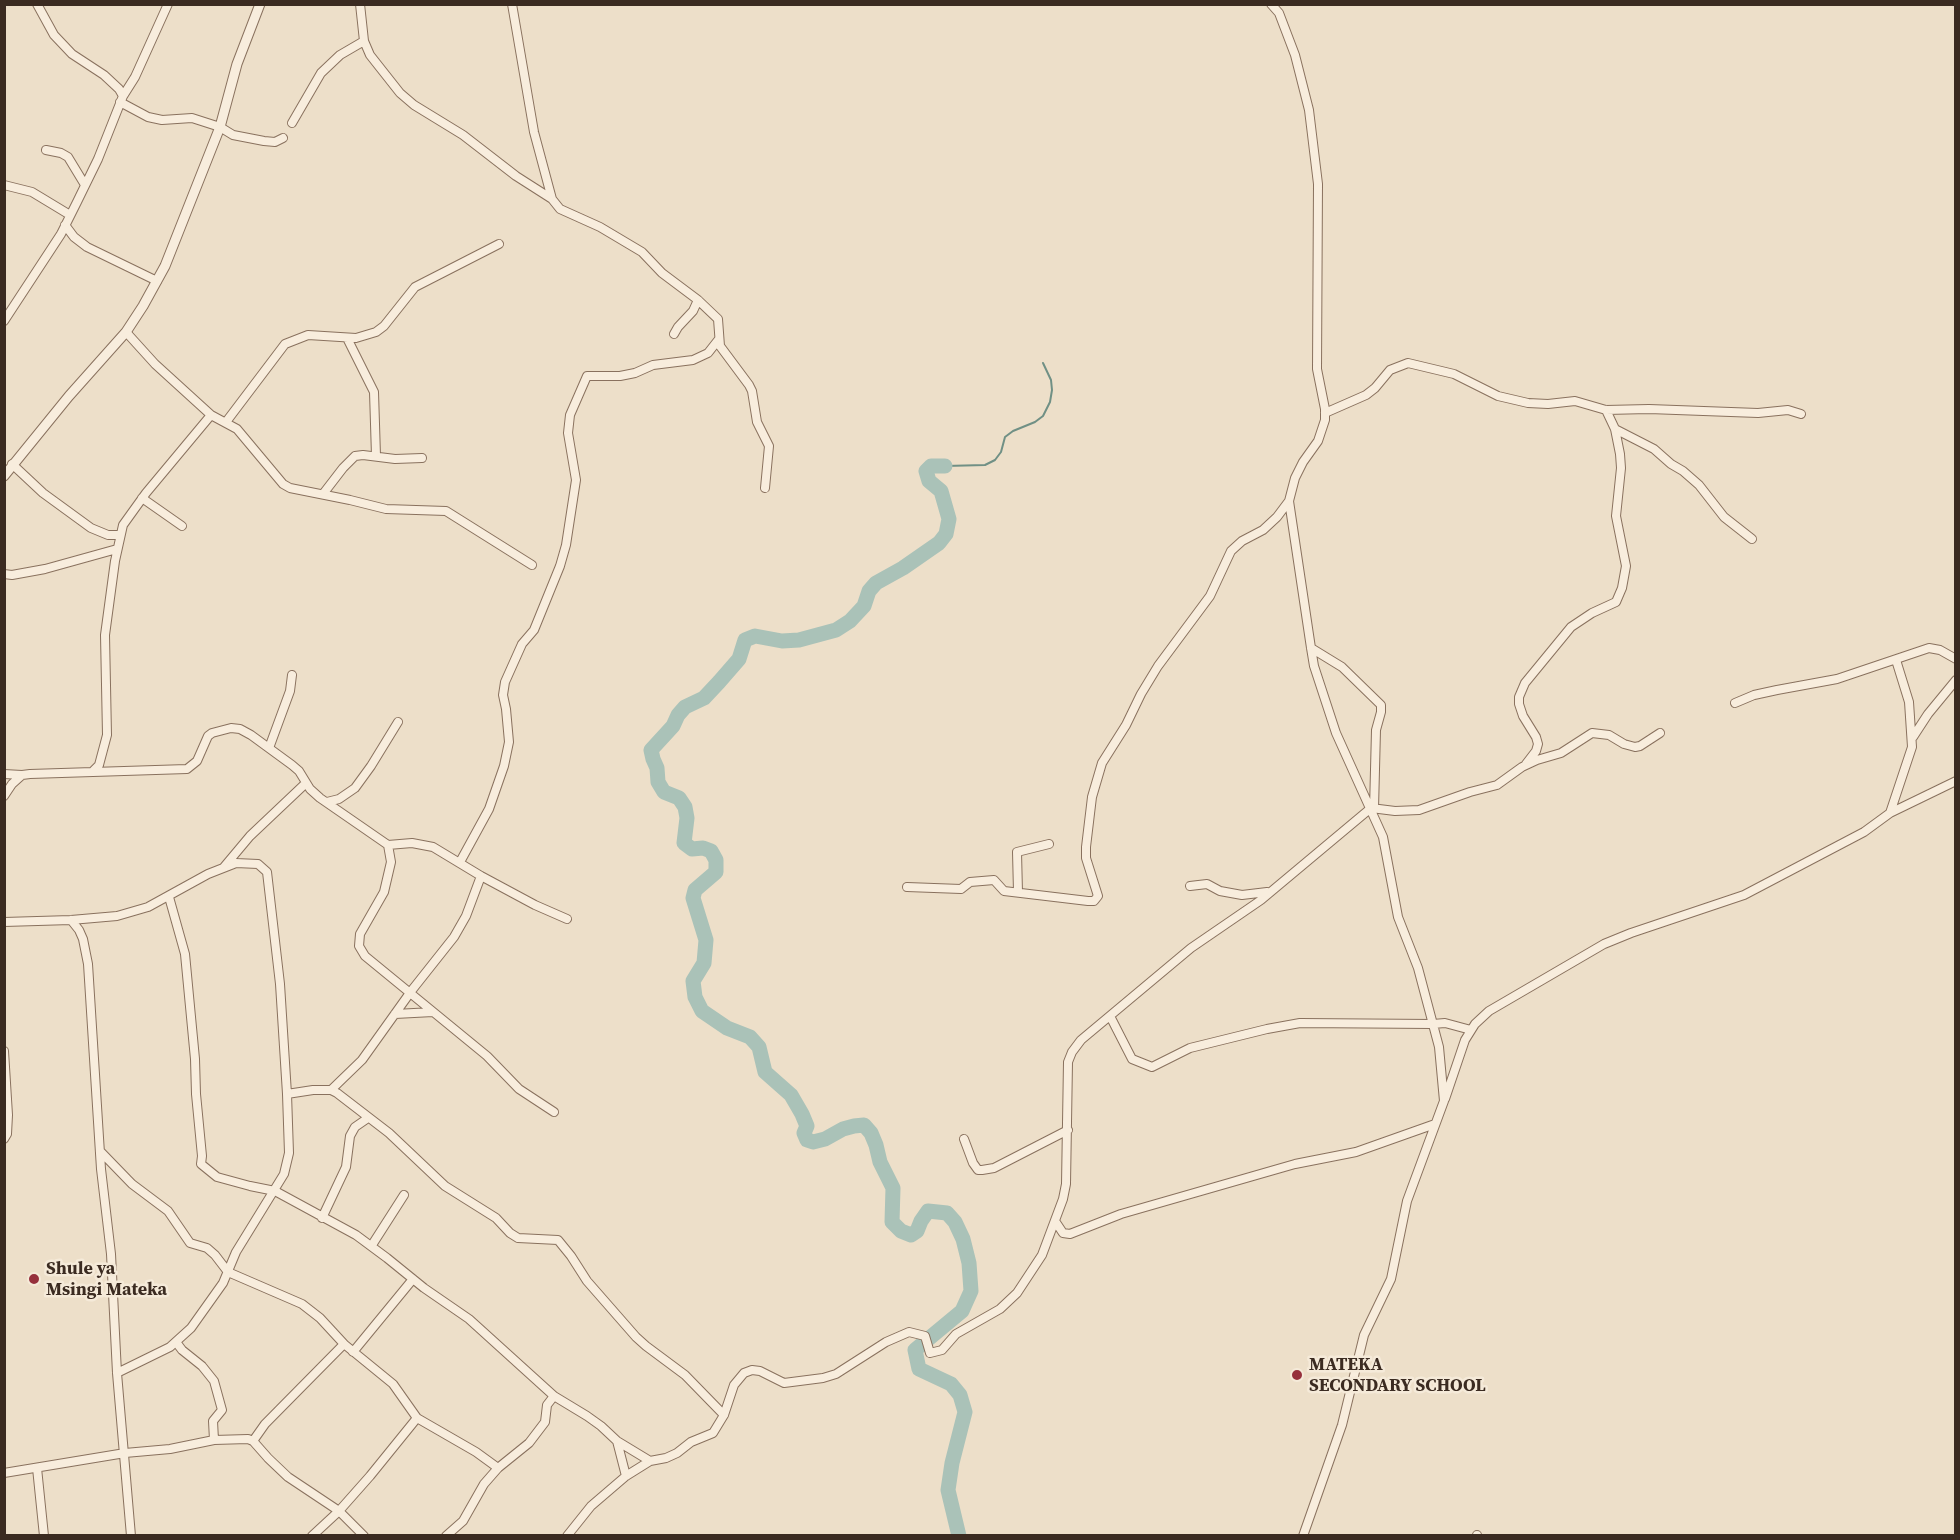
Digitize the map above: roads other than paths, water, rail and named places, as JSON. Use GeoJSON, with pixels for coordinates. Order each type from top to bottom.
{"type":"FeatureCollection","features":[{"type":"Feature","properties":{"kind":"street"},"geometry":{"type":"LineString","coordinates":[[37,4],[54,35],[72,54],[104,75],[119,89],[121,99],[148,117],[162,120],[192,118],[249,139],[271,142],[283,138]]}},
{"type":"Feature","properties":{"kind":"street"},"geometry":{"type":"LineString","coordinates":[[4,321],[65,225],[98,159],[121,99],[135,77],[168,4]]}},
{"type":"Feature","properties":{"kind":"street"},"geometry":{"type":"LineString","coordinates":[[4,476],[69,396],[126,332],[144,306],[165,266],[220,127],[237,63],[260,4]]}},
{"type":"Feature","properties":{"kind":"street"},"geometry":{"type":"LineString","coordinates":[[360,4],[364,41],[370,55],[384,75],[414,105],[463,135],[516,176],[552,199],[560,209],[600,227],[642,252],[662,273],[698,300],[718,319],[720,346],[752,391],[757,422],[769,446],[765,488]]}},
{"type":"Feature","properties":{"kind":"street"},"geometry":{"type":"LineString","coordinates":[[512,4],[534,132],[552,199]]}},
{"type":"Feature","properties":{"kind":"street"},"geometry":{"type":"LineString","coordinates":[[908,887],[961,889],[970,882],[994,880],[1002,890],[1094,901],[1098,896],[1086,858],[1086,847],[1092,797],[1102,763],[1158,666],[1209,596],[1235,546],[1263,530],[1289,501],[1295,478],[1322,430],[1325,413],[1317,369],[1318,184],[1309,110],[1295,55],[1279,13],[1271,4]]}},
{"type":"Feature","properties":{"kind":"street"},"geometry":{"type":"LineString","coordinates":[[292,123],[321,73],[340,55],[364,41]]}},
{"type":"Feature","properties":{"kind":"street"},"geometry":{"type":"LineString","coordinates":[[46,150],[68,157],[85,185]]}},
{"type":"Feature","properties":{"kind":"street"},"geometry":{"type":"LineString","coordinates":[[4,185],[33,192],[70,215]]}},
{"type":"Feature","properties":{"kind":"street"},"geometry":{"type":"LineString","coordinates":[[65,225],[74,237],[87,247],[157,281]]}},
{"type":"Feature","properties":{"kind":"street"},"geometry":{"type":"LineString","coordinates":[[226,422],[285,344],[308,335],[356,338],[376,332],[384,326],[415,287],[499,244]]}},
{"type":"Feature","properties":{"kind":"street"},"geometry":{"type":"LineString","coordinates":[[674,334],[693,311],[698,300]]}},
{"type":"Feature","properties":{"kind":"street"},"geometry":{"type":"LineString","coordinates":[[126,332],[155,364],[211,416],[226,422],[245,437],[283,484],[290,488],[386,509],[446,511],[532,565]]}},
{"type":"Feature","properties":{"kind":"street"},"geometry":{"type":"LineString","coordinates":[[347,338],[374,392],[376,456]]}},
{"type":"Feature","properties":{"kind":"street"},"geometry":{"type":"LineString","coordinates":[[460,862],[489,809],[504,765],[509,742],[503,695],[505,682],[522,644],[534,630],[566,545],[576,480],[568,433],[570,415],[587,376],[628,375],[653,365],[693,360],[708,353],[719,339]]}},
{"type":"Feature","properties":{"kind":"street"},"geometry":{"type":"LineString","coordinates":[[1325,413],[1366,394],[1375,388],[1390,370],[1408,363],[1454,374],[1508,399],[1543,404],[1575,400],[1606,410],[1649,408],[1758,412],[1788,410],[1801,414]]}},
{"type":"Feature","properties":{"kind":"street"},"geometry":{"type":"LineString","coordinates":[[1524,767],[1536,751],[1538,744],[1519,704],[1519,697],[1525,683],[1571,627],[1592,613],[1616,602],[1622,588],[1626,566],[1616,516],[1621,468],[1619,444],[1606,410]]}},
{"type":"Feature","properties":{"kind":"street"},"geometry":{"type":"LineString","coordinates":[[92,772],[99,765],[107,735],[105,635],[117,549],[123,525],[142,498],[211,416]]}},
{"type":"Feature","properties":{"kind":"street"},"geometry":{"type":"LineString","coordinates":[[1615,429],[1654,449],[1683,471],[1699,485],[1724,517],[1752,539]]}},
{"type":"Feature","properties":{"kind":"street"},"geometry":{"type":"LineString","coordinates":[[323,494],[342,468],[355,456],[363,454],[395,459],[423,458]]}},
{"type":"Feature","properties":{"kind":"street"},"geometry":{"type":"LineString","coordinates":[[12,464],[43,493],[91,528],[108,535],[120,535]]}},
{"type":"Feature","properties":{"kind":"street"},"geometry":{"type":"LineString","coordinates":[[142,498],[182,526]]}},
{"type":"Feature","properties":{"kind":"street"},"geometry":{"type":"LineString","coordinates":[[1289,501],[1314,666],[1336,733],[1383,837],[1398,917],[1418,968],[1439,1047],[1444,1101]]}},
{"type":"Feature","properties":{"kind":"street"},"geometry":{"type":"LineString","coordinates":[[4,574],[12,575],[45,569],[117,549]]}},
{"type":"Feature","properties":{"kind":"street"},"geometry":{"type":"LineString","coordinates":[[1311,648],[1342,667],[1381,705],[1376,730],[1372,809]]}},
{"type":"Feature","properties":{"kind":"street"},"geometry":{"type":"LineString","coordinates":[[1735,703],[1754,695],[1837,679],[1880,663],[1896,660],[1918,650],[1929,648],[1940,650],[1956,659]]}},
{"type":"Feature","properties":{"kind":"street"},"geometry":{"type":"LineString","coordinates":[[1890,813],[1912,747],[1910,702],[1896,660]]}},
{"type":"Feature","properties":{"kind":"street"},"geometry":{"type":"LineString","coordinates":[[269,748],[290,691],[292,675]]}},
{"type":"Feature","properties":{"kind":"street"},"geometry":{"type":"LineString","coordinates":[[1912,738],[1956,680]]}},
{"type":"Feature","properties":{"kind":"street"},"geometry":{"type":"LineString","coordinates":[[327,802],[339,799],[355,788],[398,722]]}},
{"type":"Feature","properties":{"kind":"street"},"geometry":{"type":"LineString","coordinates":[[4,774],[187,769],[197,761],[208,736],[217,731],[240,729],[299,771],[306,783],[327,802],[388,845],[412,843],[428,845],[535,905],[567,919]]}},
{"type":"Feature","properties":{"kind":"street"},"geometry":{"type":"LineString","coordinates":[[567,1536],[591,1506],[626,1476],[650,1461],[666,1458],[691,1442],[712,1433],[724,1415],[734,1385],[744,1373],[752,1370],[760,1371],[784,1383],[823,1378],[836,1374],[909,1332],[925,1336],[930,1353],[942,1350],[956,1334],[1000,1309],[1017,1293],[1042,1255],[1056,1221],[1066,1184],[1068,1062],[1072,1052],[1081,1040],[1191,948],[1244,911],[1372,809],[1419,810],[1497,785],[1537,760],[1562,753],[1592,733],[1609,735],[1630,746],[1640,747],[1660,733]]}},
{"type":"Feature","properties":{"kind":"street"},"geometry":{"type":"LineString","coordinates":[[4,796],[22,775]]}},
{"type":"Feature","properties":{"kind":"street"},"geometry":{"type":"LineString","coordinates":[[1303,1536],[1342,1425],[1364,1335],[1391,1279],[1407,1201],[1461,1049],[1471,1030],[1489,1011],[1604,944],[1744,895],[1864,832],[1890,813],[1956,781]]}},
{"type":"Feature","properties":{"kind":"street"},"geometry":{"type":"LineString","coordinates":[[223,868],[250,836],[306,783]]}},
{"type":"Feature","properties":{"kind":"street"},"geometry":{"type":"LineString","coordinates":[[1018,892],[1017,852],[1049,844]]}},
{"type":"Feature","properties":{"kind":"street"},"geometry":{"type":"LineString","coordinates":[[388,845],[391,862],[390,874],[384,892],[360,934],[360,946],[365,956],[487,1056],[519,1089],[554,1112]]}},
{"type":"Feature","properties":{"kind":"street"},"geometry":{"type":"LineString","coordinates":[[4,922],[71,920],[131,913],[169,897],[208,874],[236,863],[258,864],[267,872],[280,984],[287,1094],[289,1153],[284,1174],[236,1252],[223,1283],[190,1328],[170,1347],[117,1372]]}},
{"type":"Feature","properties":{"kind":"street"},"geometry":{"type":"LineString","coordinates":[[331,1090],[362,1060],[454,937],[466,916],[481,876]]}},
{"type":"Feature","properties":{"kind":"street"},"geometry":{"type":"LineString","coordinates":[[1190,886],[1207,884],[1220,891],[1242,896],[1270,891]]}},
{"type":"Feature","properties":{"kind":"street"},"geometry":{"type":"LineString","coordinates":[[169,897],[185,954],[195,1059],[201,1164],[217,1177],[275,1191],[372,1245],[413,1279],[474,1323],[554,1396],[602,1426],[617,1441],[650,1461]]}},
{"type":"Feature","properties":{"kind":"street"},"geometry":{"type":"LineString","coordinates":[[71,920],[83,939],[88,964],[100,1151],[111,1254],[117,1372],[131,1536]]}},
{"type":"Feature","properties":{"kind":"street"},"geometry":{"type":"LineString","coordinates":[[395,1014],[433,1012]]}},
{"type":"Feature","properties":{"kind":"street"},"geometry":{"type":"LineString","coordinates":[[1110,1016],[1132,1059],[1152,1067],[1190,1047],[1288,1024],[1446,1023],[1471,1030]]}},
{"type":"Feature","properties":{"kind":"street"},"geometry":{"type":"LineString","coordinates":[[4,1051],[8,1134],[4,1139]]}},
{"type":"Feature","properties":{"kind":"street"},"geometry":{"type":"LineString","coordinates":[[287,1094],[331,1090],[345,1097],[368,1119],[405,1147],[445,1186],[496,1218],[510,1233],[518,1238],[553,1239],[562,1243],[587,1281],[636,1336],[686,1375],[724,1415]]}},
{"type":"Feature","properties":{"kind":"street"},"geometry":{"type":"LineString","coordinates":[[322,1218],[346,1167],[350,1136],[355,1127],[368,1119]]}},
{"type":"Feature","properties":{"kind":"street"},"geometry":{"type":"LineString","coordinates":[[1056,1221],[1063,1233],[1070,1234],[1121,1214],[1295,1164],[1356,1152],[1436,1124]]}},
{"type":"Feature","properties":{"kind":"street"},"geometry":{"type":"LineString","coordinates":[[964,1139],[973,1163],[978,1170],[982,1170],[994,1168],[1068,1130]]}},
{"type":"Feature","properties":{"kind":"street"},"geometry":{"type":"LineString","coordinates":[[100,1151],[132,1184],[168,1211],[190,1243],[207,1248],[228,1272],[302,1304],[320,1318],[353,1352],[393,1384],[417,1418],[476,1452],[498,1468]]}},
{"type":"Feature","properties":{"kind":"street"},"geometry":{"type":"LineString","coordinates":[[372,1245],[404,1195]]}},
{"type":"Feature","properties":{"kind":"street"},"geometry":{"type":"LineString","coordinates":[[353,1352],[413,1279]]}},
{"type":"Feature","properties":{"kind":"street"},"geometry":{"type":"LineString","coordinates":[[176,1342],[182,1350],[202,1366],[214,1381],[222,1410],[213,1421],[214,1440]]}},
{"type":"Feature","properties":{"kind":"street"},"geometry":{"type":"LineString","coordinates":[[253,1441],[266,1424],[344,1344]]}},
{"type":"Feature","properties":{"kind":"street"},"geometry":{"type":"LineString","coordinates":[[447,1536],[463,1521],[484,1484],[498,1468],[529,1443],[545,1422],[547,1404],[554,1396]]}},
{"type":"Feature","properties":{"kind":"street"},"geometry":{"type":"LineString","coordinates":[[312,1536],[370,1476],[417,1418]]}},
{"type":"Feature","properties":{"kind":"street"},"geometry":{"type":"LineString","coordinates":[[4,1473],[125,1453],[170,1449],[214,1440],[239,1438],[253,1441],[288,1477],[339,1510],[364,1536]]}},
{"type":"Feature","properties":{"kind":"street"},"geometry":{"type":"LineString","coordinates":[[617,1441],[626,1476]]}},
{"type":"Feature","properties":{"kind":"street"},"geometry":{"type":"LineString","coordinates":[[37,1468],[44,1536]]}},
{"type":"Feature","properties":{"kind":"waterway"},"geometry":{"type":"LineString","coordinates":[[945,466],[985,465],[995,460],[1001,452],[1005,437],[1043,416],[1050,402],[1052,390],[1051,380],[1043,363]]}},
{"type":"Feature","properties":{"kind":"waterway"},"geometry":{"type":"LineString","coordinates":[[945,466],[931,466],[926,471],[929,481],[941,491],[949,519],[946,534],[939,543],[903,568],[876,583],[869,591],[864,606],[850,621],[836,630],[799,640],[782,641],[755,636],[745,640],[739,659],[704,698],[685,707],[673,726],[651,750],[657,768],[658,782],[664,792],[679,798],[685,807],[687,818],[684,843],[692,849],[703,848],[711,851],[716,860],[716,872],[695,890],[693,898],[706,940],[704,963],[693,981],[695,997],[702,1011],[727,1028],[750,1037],[759,1047],[765,1072],[791,1095],[802,1114],[807,1126],[804,1133],[807,1140],[813,1142],[825,1139],[843,1129],[864,1125],[871,1133],[880,1162],[893,1188],[892,1222],[901,1231],[911,1235],[917,1231],[928,1211],[947,1213],[955,1222],[963,1239],[969,1263],[971,1291],[962,1311],[915,1350],[919,1369],[951,1384],[960,1395],[965,1412],[952,1463],[948,1490],[959,1536]]}},
{"type":"Feature","properties":{"kind":"place","name":"Shule ya Msingi Mateka"},"geometry":{"type":"Point","coordinates":[34,1279]}},
{"type":"Feature","properties":{"kind":"place","name":"MATEKA SECONDARY SCHOOL"},"geometry":{"type":"Point","coordinates":[1297,1375]}}]}
